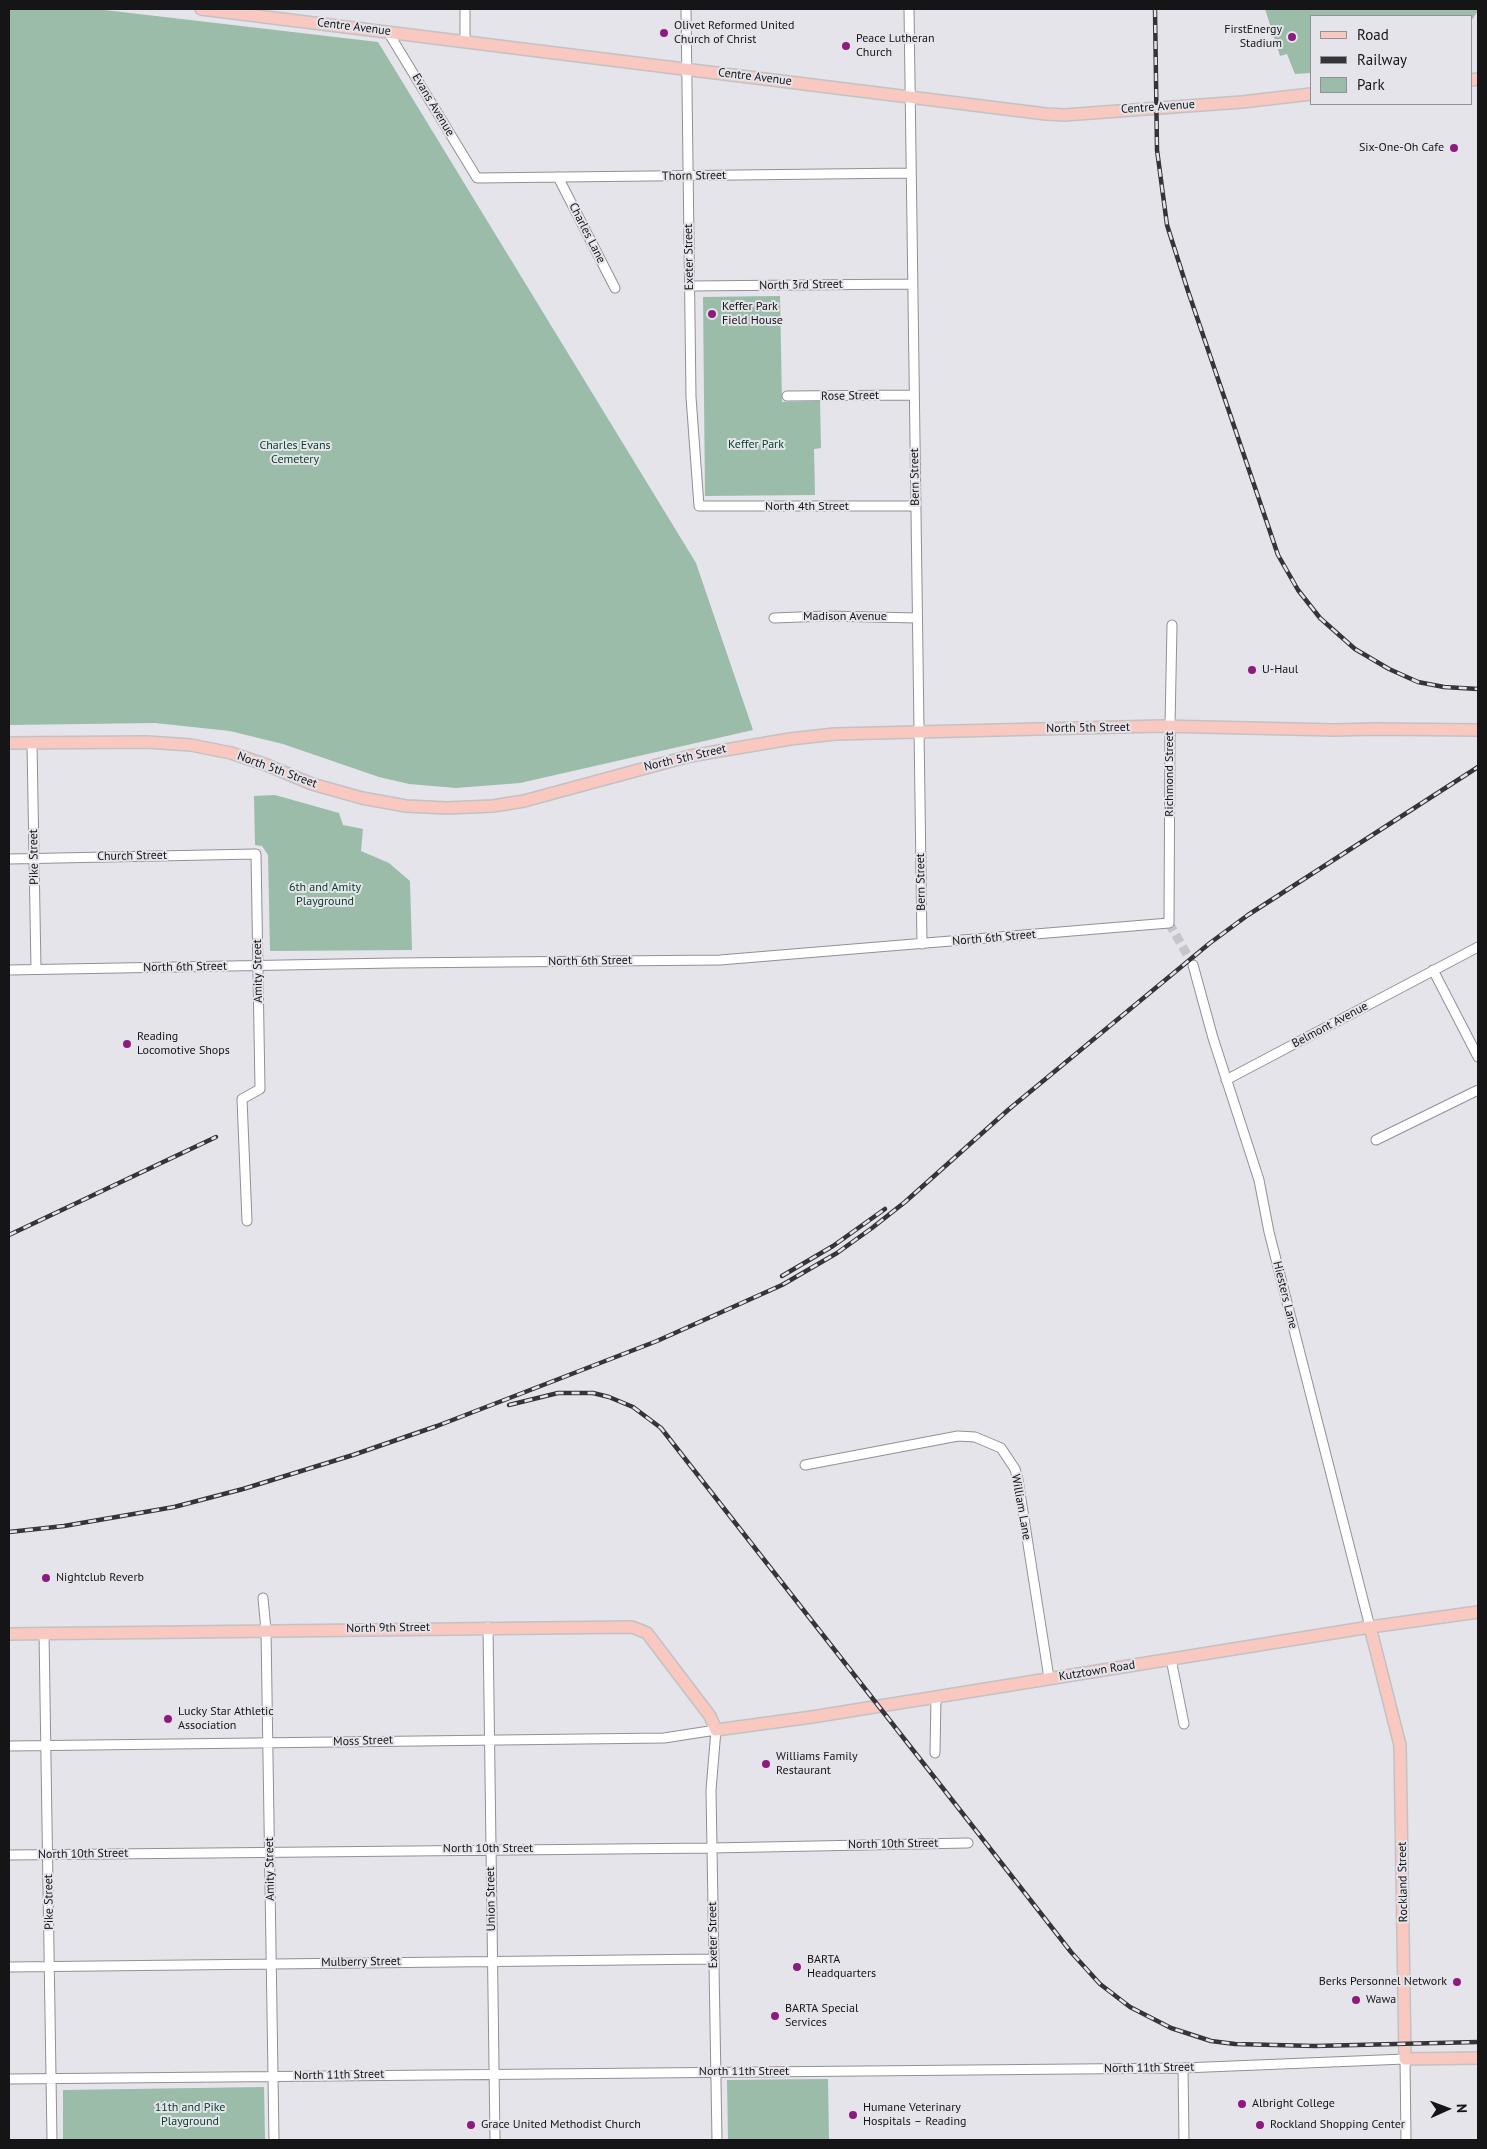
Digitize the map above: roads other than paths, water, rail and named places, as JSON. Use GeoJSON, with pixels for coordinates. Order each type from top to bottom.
{"type":"FeatureCollection","features":[{"type":"Feature","properties":{"kind":"main road","name":"Centre Avenue"},"geometry":{"type":"LineString","coordinates":[[201,9],[244,11],[388,32],[1064,115],[1242,102],[1310,94]]}},
{"type":"Feature","properties":{"kind":"main road","name":"North 5th Street"},"geometry":{"type":"LineString","coordinates":[[9,743],[147,742],[191,745],[231,753],[264,764],[312,784],[362,798],[406,806],[447,808],[493,806],[524,801],[643,767],[733,747],[835,734],[1170,726],[1335,730],[1375,728],[1478,730]]}},
{"type":"Feature","properties":{"kind":"main road","name":"Kutztown Road"},"geometry":{"type":"LineString","coordinates":[[716,1730],[812,1717],[1171,1658],[1478,1612]]}},
{"type":"Feature","properties":{"kind":"main road","name":"North 9th Street"},"geometry":{"type":"LineString","coordinates":[[9,1634],[624,1626],[642,1629],[646,1633],[710,1716],[716,1730]]}},
{"type":"Feature","properties":{"kind":"main road","name":"Rockland Street"},"geometry":{"type":"LineString","coordinates":[[1370,1627],[1400,1745],[1405,2059]]}},
{"type":"Feature","properties":{"kind":"main road","name":"North 11th Street"},"geometry":{"type":"LineString","coordinates":[[1405,2059],[1478,2058]]}},
{"type":"Feature","properties":{"kind":"street"},"geometry":{"type":"LineString","coordinates":[[465,9],[465,41]]}},
{"type":"Feature","properties":{"kind":"street","name":"Exeter Street"},"geometry":{"type":"LineString","coordinates":[[686,9],[692,397],[699,506]]}},
{"type":"Feature","properties":{"kind":"street","name":"Bern Street"},"geometry":{"type":"LineString","coordinates":[[909,9],[922,944]]}},
{"type":"Feature","properties":{"kind":"street","name":"Evans Avenue"},"geometry":{"type":"LineString","coordinates":[[388,32],[477,178]]}},
{"type":"Feature","properties":{"kind":"street","name":"Thorn Street"},"geometry":{"type":"LineString","coordinates":[[477,178],[911,173]]}},
{"type":"Feature","properties":{"kind":"street","name":"Charles Lane"},"geometry":{"type":"LineString","coordinates":[[558,177],[615,288]]}},
{"type":"Feature","properties":{"kind":"street","name":"North 3rd Street"},"geometry":{"type":"LineString","coordinates":[[690,286],[912,284]]}},
{"type":"Feature","properties":{"kind":"street","name":"Rose Street"},"geometry":{"type":"LineString","coordinates":[[787,396],[914,395]]}},
{"type":"Feature","properties":{"kind":"street","name":"North 4th Street"},"geometry":{"type":"LineString","coordinates":[[699,506],[915,506]]}},
{"type":"Feature","properties":{"kind":"street","name":"Madison Avenue"},"geometry":{"type":"LineString","coordinates":[[774,618],[826,616],[917,618]]}},
{"type":"Feature","properties":{"kind":"street","name":"Richmond Street"},"geometry":{"type":"LineString","coordinates":[[1169,923],[1172,625]]}},
{"type":"Feature","properties":{"kind":"street","name":"Pike Street"},"geometry":{"type":"LineString","coordinates":[[32,744],[36,970]]}},
{"type":"Feature","properties":{"kind":"street","name":"Church Street"},"geometry":{"type":"LineString","coordinates":[[9,859],[256,854]]}},
{"type":"Feature","properties":{"kind":"street","name":"Amity Street"},"geometry":{"type":"LineString","coordinates":[[247,1221],[242,1099],[260,1089],[256,854]]}},
{"type":"Feature","properties":{"kind":"street","name":"North 6th Street"},"geometry":{"type":"LineString","coordinates":[[9,970],[720,960],[1169,923]]}},
{"type":"Feature","properties":{"kind":"street","name":"Belmont Avenue"},"geometry":{"type":"LineString","coordinates":[[1226,1080],[1478,947]]}},
{"type":"Feature","properties":{"kind":"street","name":"Hiesters Lane"},"geometry":{"type":"LineString","coordinates":[[1193,965],[1213,1038],[1259,1180],[1273,1245],[1370,1627]]}},
{"type":"Feature","properties":{"kind":"street"},"geometry":{"type":"LineString","coordinates":[[1433,970],[1478,1057]]}},
{"type":"Feature","properties":{"kind":"street"},"geometry":{"type":"LineString","coordinates":[[1376,1140],[1478,1090]]}},
{"type":"Feature","properties":{"kind":"street","name":"William Lane"},"geometry":{"type":"LineString","coordinates":[[806,1465],[958,1436],[975,1437],[1001,1448],[1015,1469],[1018,1480],[1049,1678]]}},
{"type":"Feature","properties":{"kind":"street","name":"Amity Street"},"geometry":{"type":"LineString","coordinates":[[263,1598],[266,1630],[274,2140]]}},
{"type":"Feature","properties":{"kind":"street","name":"Union Street"},"geometry":{"type":"LineString","coordinates":[[488,1627],[495,2140]]}},
{"type":"Feature","properties":{"kind":"street","name":"Pike Street"},"geometry":{"type":"LineString","coordinates":[[44,1633],[52,2140]]}},
{"type":"Feature","properties":{"kind":"street"},"geometry":{"type":"LineString","coordinates":[[1171,1658],[1184,1724]]}},
{"type":"Feature","properties":{"kind":"street"},"geometry":{"type":"LineString","coordinates":[[935,1753],[936,1697]]}},
{"type":"Feature","properties":{"kind":"street","name":"Exeter Street"},"geometry":{"type":"LineString","coordinates":[[716,1730],[711,1790],[716,2140]]}},
{"type":"Feature","properties":{"kind":"street","name":"Moss Street"},"geometry":{"type":"LineString","coordinates":[[9,1746],[664,1738],[716,1730]]}},
{"type":"Feature","properties":{"kind":"street","name":"North 10th Street"},"geometry":{"type":"LineString","coordinates":[[9,1855],[712,1848],[968,1843]]}},
{"type":"Feature","properties":{"kind":"street","name":"Mulberry Street"},"geometry":{"type":"LineString","coordinates":[[9,1967],[714,1959]]}},
{"type":"Feature","properties":{"kind":"street","name":"North 11th Street"},"geometry":{"type":"LineString","coordinates":[[9,2079],[1183,2068],[1405,2059]]}},
{"type":"Feature","properties":{"kind":"street","name":"Rockland Street"},"geometry":{"type":"LineString","coordinates":[[1405,2059],[1406,2140]]}},
{"type":"Feature","properties":{"kind":"street"},"geometry":{"type":"LineString","coordinates":[[1183,2068],[1184,2140]]}},
{"type":"Feature","properties":{"kind":"tunnel"},"geometry":{"type":"LineString","coordinates":[[1169,923],[1193,965]]}},
{"type":"Feature","properties":{"kind":"railway"},"geometry":{"type":"LineString","coordinates":[[1155,9],[1157,150],[1167,225],[1278,555],[1298,590],[1320,618],[1355,649],[1389,669],[1418,682],[1444,687],[1478,689]]}},
{"type":"Feature","properties":{"kind":"railway"},"geometry":{"type":"LineString","coordinates":[[9,1532],[64,1526],[174,1507],[243,1489],[353,1455],[437,1426],[657,1341],[782,1285],[837,1253],[905,1202],[1008,1110],[1210,943],[1248,915],[1478,767]]}},
{"type":"Feature","properties":{"kind":"railway"},"geometry":{"type":"LineString","coordinates":[[9,1235],[216,1137]]}},
{"type":"Feature","properties":{"kind":"railway"},"geometry":{"type":"LineString","coordinates":[[782,1276],[833,1246],[885,1209]]}},
{"type":"Feature","properties":{"kind":"railway"},"geometry":{"type":"LineString","coordinates":[[509,1405],[558,1393],[593,1393],[609,1397],[633,1407],[661,1428],[1071,1952],[1100,1984],[1130,2007],[1171,2028],[1211,2041],[1235,2044],[1315,2046],[1478,2042]]}},
{"type":"Feature","properties":{"kind":"place","name":"Olivet Reformed United Church of Christ"},"geometry":{"type":"Point","coordinates":[664,33]}},
{"type":"Feature","properties":{"kind":"place","name":"FirstEnergy Stadium"},"geometry":{"type":"Point","coordinates":[1292,37]}},
{"type":"Feature","properties":{"kind":"place","name":"Peace Lutheran Church"},"geometry":{"type":"Point","coordinates":[846,46]}},
{"type":"Feature","properties":{"kind":"place","name":"Six-One-Oh Cafe"},"geometry":{"type":"Point","coordinates":[1454,148]}},
{"type":"Feature","properties":{"kind":"place","name":"Keffer Park Field House"},"geometry":{"type":"Point","coordinates":[712,314]}},
{"type":"Feature","properties":{"kind":"place","name":"U-Haul"},"geometry":{"type":"Point","coordinates":[1252,670]}},
{"type":"Feature","properties":{"kind":"place","name":"Reading Locomotive Shops"},"geometry":{"type":"Point","coordinates":[127,1044]}},
{"type":"Feature","properties":{"kind":"place","name":"Nightclub Reverb"},"geometry":{"type":"Point","coordinates":[46,1578]}},
{"type":"Feature","properties":{"kind":"place","name":"Lucky Star Athletic Association"},"geometry":{"type":"Point","coordinates":[168,1719]}},
{"type":"Feature","properties":{"kind":"place","name":"Williams Family Restaurant"},"geometry":{"type":"Point","coordinates":[766,1764]}},
{"type":"Feature","properties":{"kind":"place","name":"BARTA Headquarters"},"geometry":{"type":"Point","coordinates":[797,1967]}},
{"type":"Feature","properties":{"kind":"place","name":"Berks Personnel Network"},"geometry":{"type":"Point","coordinates":[1457,1982]}},
{"type":"Feature","properties":{"kind":"place","name":"Wawa"},"geometry":{"type":"Point","coordinates":[1356,2000]}},
{"type":"Feature","properties":{"kind":"place","name":"BARTA Special Services"},"geometry":{"type":"Point","coordinates":[775,2016]}},
{"type":"Feature","properties":{"kind":"place","name":"Albright College"},"geometry":{"type":"Point","coordinates":[1242,2104]}},
{"type":"Feature","properties":{"kind":"place","name":"Humane Veterinary Hospitals – Reading"},"geometry":{"type":"Point","coordinates":[853,2115]}},
{"type":"Feature","properties":{"kind":"place","name":"Grace United Methodist Church"},"geometry":{"type":"Point","coordinates":[471,2125]}},
{"type":"Feature","properties":{"kind":"place","name":"Rockland Shopping Center"},"geometry":{"type":"Point","coordinates":[1260,2125]}},
{"type":"Feature","properties":{"kind":"park label","name":"Keffer Park"},"geometry":{"type":"Point","coordinates":[756,445]}},
{"type":"Feature","properties":{"kind":"park label","name":"Charles Evans Cemetery"},"geometry":{"type":"Point","coordinates":[295,453]}},
{"type":"Feature","properties":{"kind":"park label","name":"6th and Amity Playground"},"geometry":{"type":"Point","coordinates":[325,895]}},
{"type":"Feature","properties":{"kind":"park label","name":"11th and Pike Playground"},"geometry":{"type":"Point","coordinates":[190,2115]}}]}
